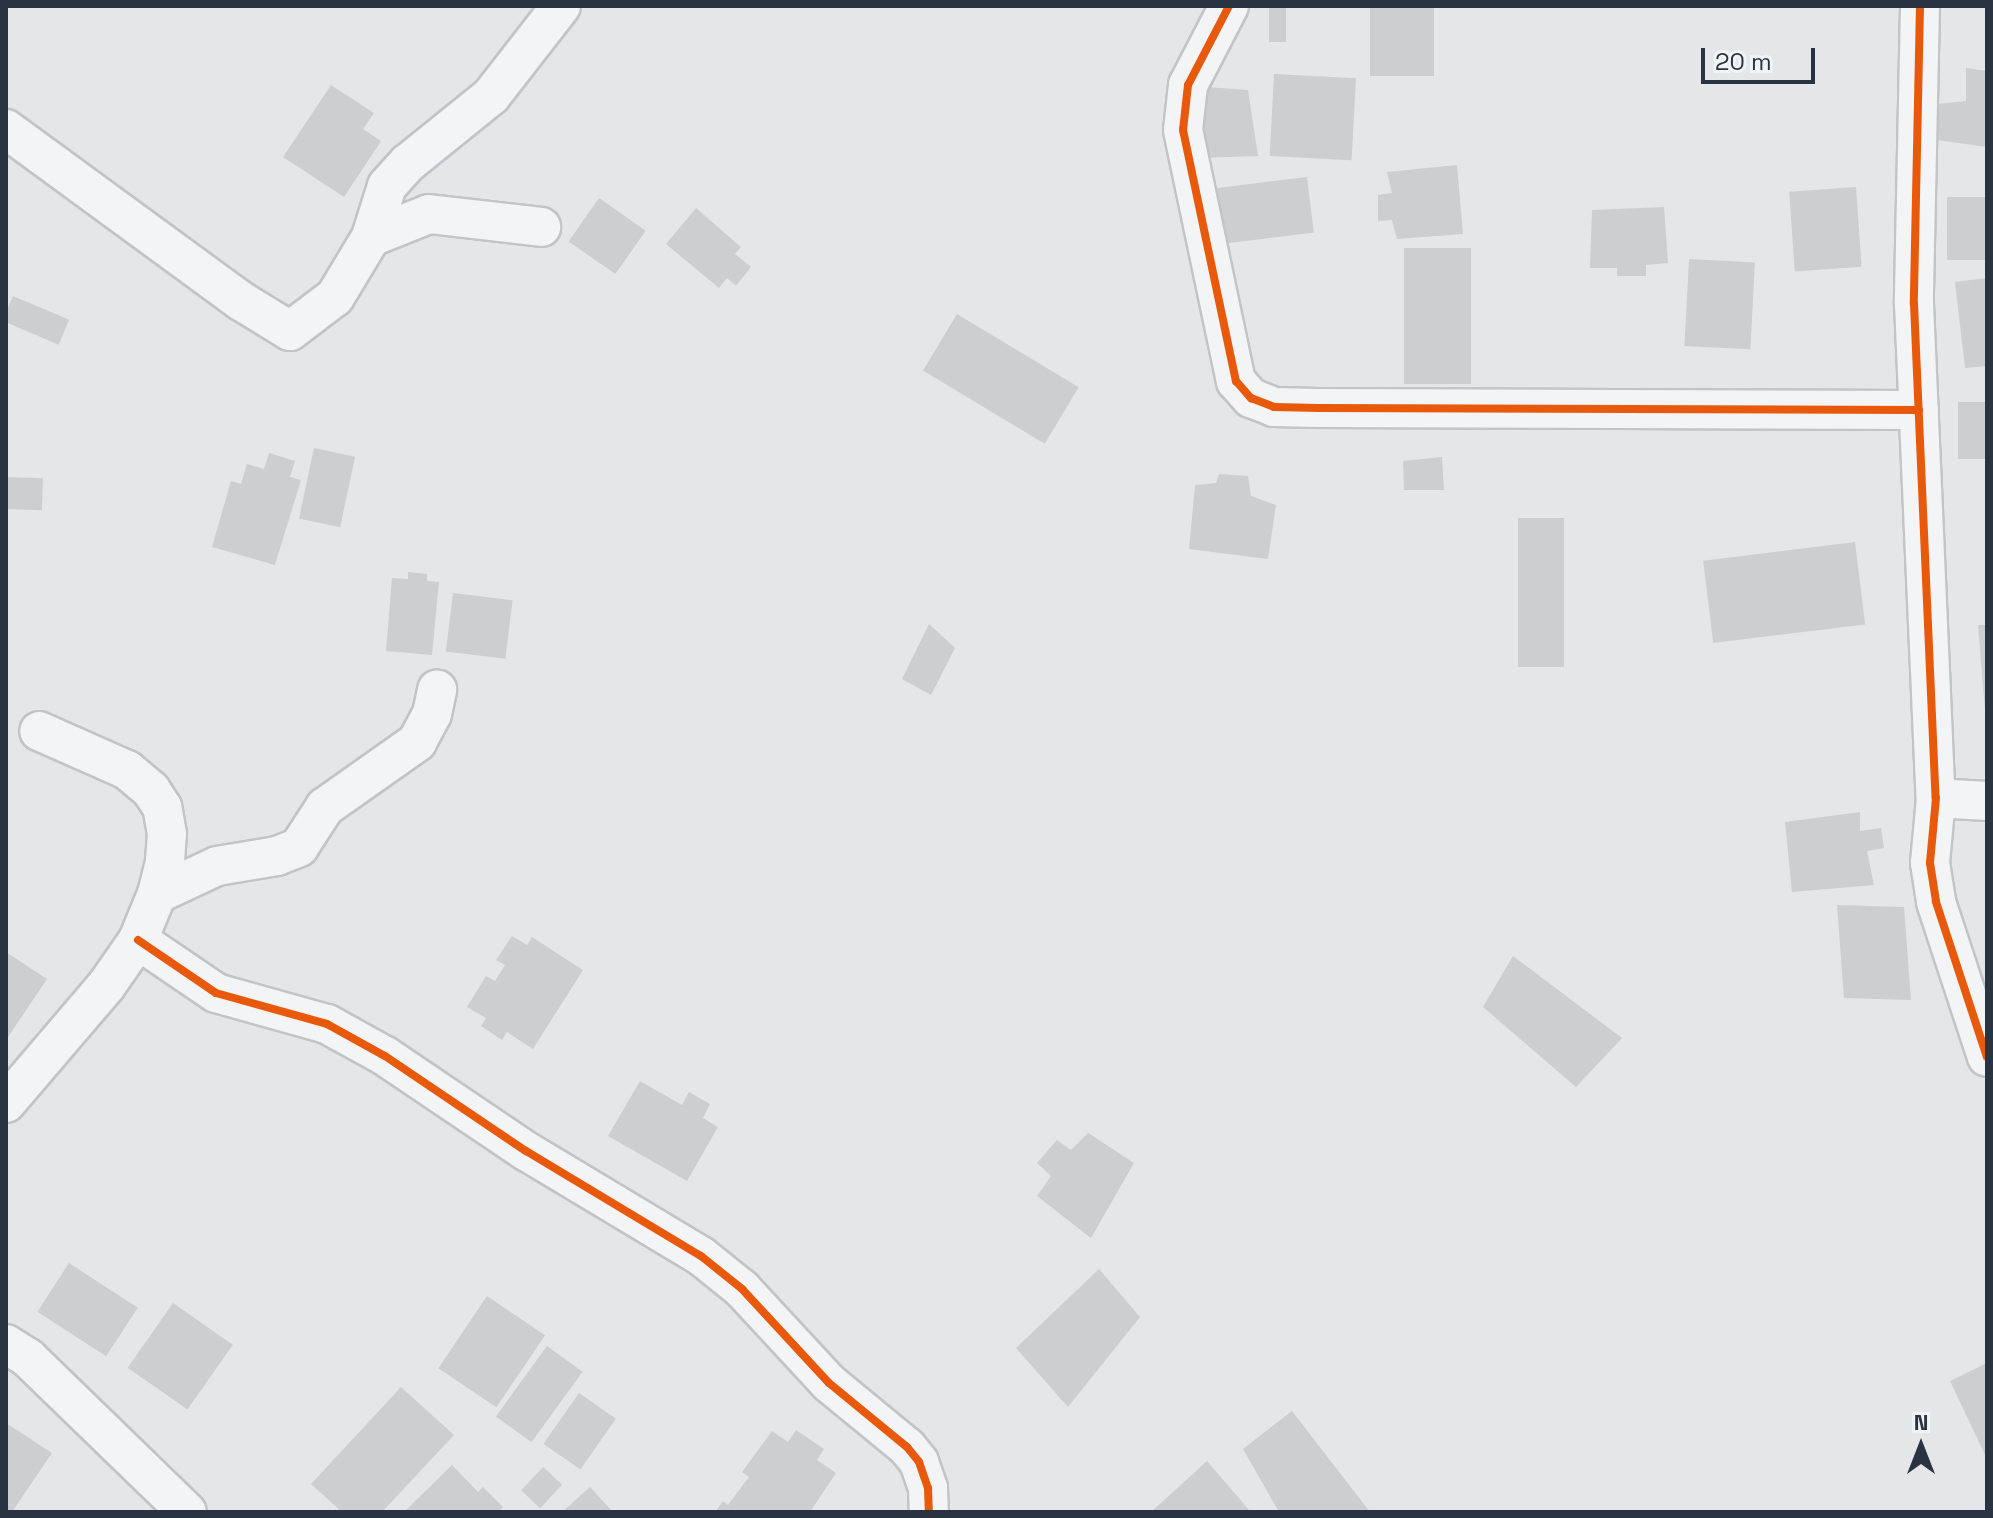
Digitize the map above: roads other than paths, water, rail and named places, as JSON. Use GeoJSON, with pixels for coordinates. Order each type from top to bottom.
{"type":"FeatureCollection","features":[{"type":"Feature","properties":{"kind":"street"},"geometry":{"type":"LineString","coordinates":[[6,129],[241,301],[290,331],[335,297],[371,237],[387,186],[408,163],[491,96],[561,6]]}},
{"type":"Feature","properties":{"kind":"street"},"geometry":{"type":"LineString","coordinates":[[1229,6],[1188,85],[1183,130],[1236,381],[1251,398],[1274,407],[1319,408],[1919,410]]}},
{"type":"Feature","properties":{"kind":"street"},"geometry":{"type":"LineString","coordinates":[[1920,6],[1914,304],[1936,798],[1930,863],[1936,902],[1987,1057]]}},
{"type":"Feature","properties":{"kind":"street"},"geometry":{"type":"LineString","coordinates":[[371,237],[429,214],[541,227]]}},
{"type":"Feature","properties":{"kind":"street"},"geometry":{"type":"LineString","coordinates":[[157,894],[217,866],[277,856],[299,847],[325,807],[417,742],[432,714],[437,690]]}},
{"type":"Feature","properties":{"kind":"street"},"geometry":{"type":"LineString","coordinates":[[6,1103],[77,1022],[138,940],[157,894],[167,834],[162,807],[151,790],[127,770],[39,731]]}},
{"type":"Feature","properties":{"kind":"street"},"geometry":{"type":"LineString","coordinates":[[1936,798],[1987,801]]}},
{"type":"Feature","properties":{"kind":"street"},"geometry":{"type":"LineString","coordinates":[[138,940],[216,993],[327,1024],[385,1056],[526,1151],[701,1256],[742,1289],[829,1383],[907,1447],[919,1462],[928,1488],[929,1512]]}},
{"type":"Feature","properties":{"kind":"street"},"geometry":{"type":"LineString","coordinates":[[6,1344],[28,1358],[187,1512]]}}]}
